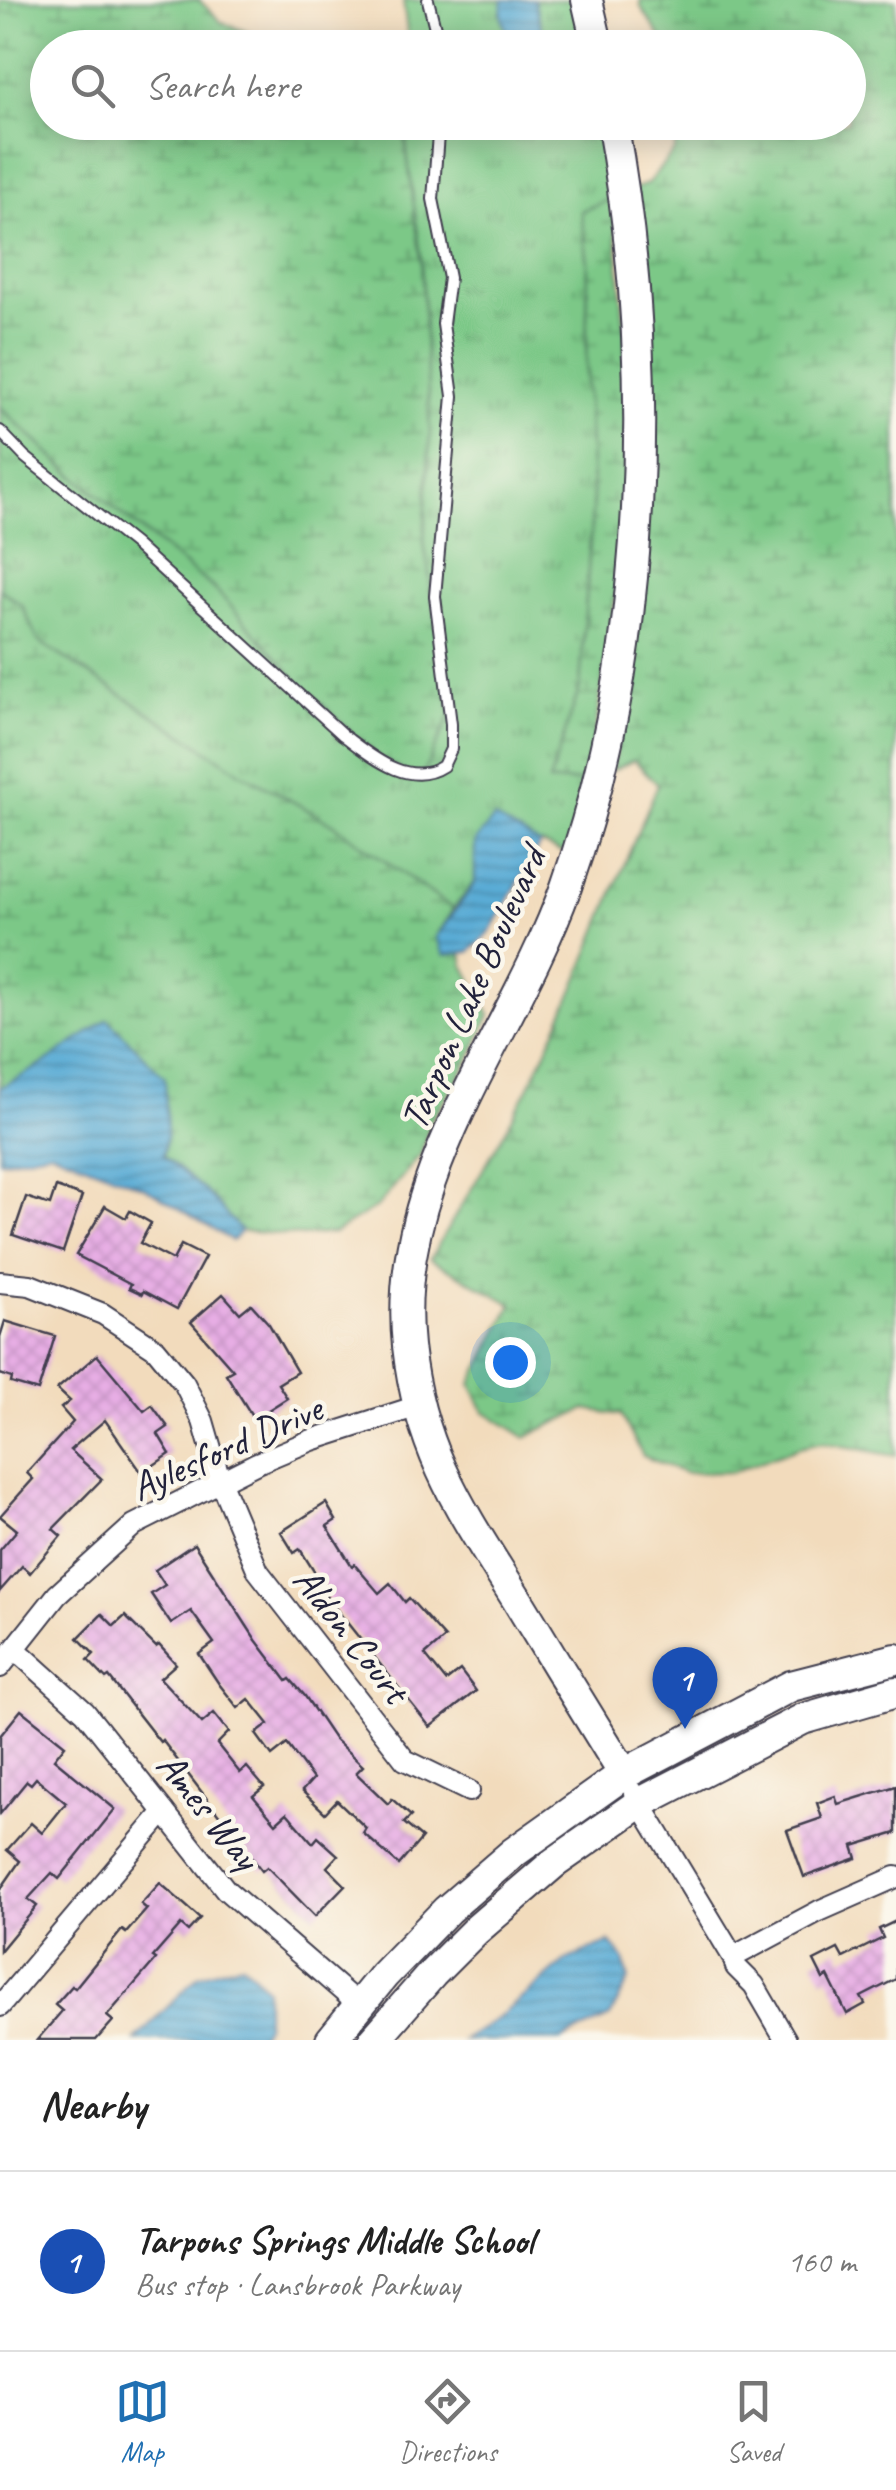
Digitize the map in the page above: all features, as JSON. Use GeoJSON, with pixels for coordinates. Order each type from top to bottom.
{"type":"FeatureCollection","features":[{"type":"Feature","properties":{"kind":"street"},"geometry":{"type":"LineString","coordinates":[[587,0],[594,30]]}},
{"type":"Feature","properties":{"kind":"street","name":"Tarpon Lake Boulevard"},"geometry":{"type":"LineString","coordinates":[[614,140],[631,280],[638,431],[636,519],[620,679],[592,807],[564,890],[543,945],[453,1125],[422,1205],[407,1303],[408,1342],[418,1406],[430,1448],[458,1504],[624,1774]]}},
{"type":"Feature","properties":{"kind":"street","name":"Aldon Court"},"geometry":{"type":"LineString","coordinates":[[0,1282],[30,1285],[102,1314],[156,1349],[184,1383],[203,1421],[221,1483],[258,1571],[406,1760],[469,1791]]}},
{"type":"Feature","properties":{"kind":"street","name":"Aylesford Drive"},"geometry":{"type":"LineString","coordinates":[[0,1667],[57,1596],[134,1525],[257,1463],[312,1440],[418,1406]]}},
{"type":"Feature","properties":{"kind":"street","name":"Ames Way"},"geometry":{"type":"LineString","coordinates":[[14,1650],[85,1712],[226,1890],[360,2006]]}},
{"type":"Feature","properties":{"kind":"street"},"geometry":{"type":"LineString","coordinates":[[331,2040],[415,1942],[480,1881],[624,1774],[791,1686],[896,1660]]}},
{"type":"Feature","properties":{"kind":"street"},"geometry":{"type":"LineString","coordinates":[[374,2040],[475,1931],[554,1863],[640,1803],[804,1718],[896,1692]]}},
{"type":"Feature","properties":{"kind":"street"},"geometry":{"type":"LineString","coordinates":[[624,1774],[734,1957],[736,1967],[754,1985],[786,2040]]}},
{"type":"Feature","properties":{"kind":"street"},"geometry":{"type":"LineString","coordinates":[[0,2006],[164,1812]]}},
{"type":"Feature","properties":{"kind":"street"},"geometry":{"type":"LineString","coordinates":[[734,1957],[820,1911],[896,1877]]}},
{"type":"Feature","properties":{"kind":"lane"},"geometry":{"type":"LineString","coordinates":[[428,0],[436,30]]}},
{"type":"Feature","properties":{"kind":"lane"},"geometry":{"type":"LineString","coordinates":[[0,432],[25,457],[134,544],[290,689],[356,744],[404,772],[422,774],[443,766],[450,749],[451,724],[435,596],[453,396],[443,324],[449,278],[433,199],[438,140]]}},
{"type":"Feature","properties":{"kind":"green space"},"geometry":{"type":"Polygon","coordinates":[[[0,0],[199,0],[221,22],[242,30],[30,30],[30,140],[405,140],[421,259],[430,432],[424,542],[451,714],[420,780],[377,757],[299,682],[217,591],[66,469],[0,407],[0,0]]]}},
{"type":"Feature","properties":{"kind":"green space"},"geometry":{"type":"Polygon","coordinates":[[[403,0],[503,0],[508,30],[407,30],[403,0]]]}},
{"type":"Feature","properties":{"kind":"green space"},"geometry":{"type":"Polygon","coordinates":[[[534,0],[577,0],[584,30],[542,30],[534,0]]]}},
{"type":"Feature","properties":{"kind":"green space"},"geometry":{"type":"Polygon","coordinates":[[[640,0],[896,0],[896,1456],[822,1442],[733,1472],[684,1473],[643,1456],[621,1415],[586,1409],[525,1437],[484,1411],[471,1384],[512,1304],[430,1259],[538,1068],[658,785],[634,760],[611,771],[616,752],[631,190],[647,184],[675,150],[675,140],[866,140],[866,30],[656,30],[640,0]]]}},
{"type":"Feature","properties":{"kind":"green space"},"geometry":{"type":"Polygon","coordinates":[[[405,140],[605,140],[613,198],[581,211],[588,263],[586,376],[593,498],[580,687],[550,782],[588,781],[566,854],[540,844],[475,842],[475,882],[453,909],[333,824],[242,773],[37,640],[22,605],[0,589],[0,407],[66,469],[217,591],[326,710],[451,714],[424,542],[430,432],[421,259],[405,140]]]}},
{"type":"Feature","properties":{"kind":"green space"},"geometry":{"type":"Polygon","coordinates":[[[613,198],[625,332],[627,518],[588,781],[549,782],[580,687],[593,498],[586,376],[588,263],[581,211],[613,198]]]}},
{"type":"Feature","properties":{"kind":"green space"},"geometry":{"type":"Polygon","coordinates":[[[0,589],[22,605],[38,641],[242,773],[333,824],[453,909],[436,937],[444,955],[462,953],[464,965],[490,1015],[469,1061],[430,1122],[421,1154],[378,1206],[334,1233],[303,1236],[241,1231],[206,1192],[163,1156],[167,1131],[43,1064],[0,1088],[0,589]]]}},
{"type":"Feature","properties":{"kind":"water"},"geometry":{"type":"Polygon","coordinates":[[[503,0],[534,0],[542,30],[507,30],[503,0]]]}},
{"type":"Feature","properties":{"kind":"water"},"geometry":{"type":"Polygon","coordinates":[[[494,818],[540,844],[489,934],[469,952],[444,955],[436,937],[475,883],[475,842],[494,818]]]}},
{"type":"Feature","properties":{"kind":"water"},"geometry":{"type":"Polygon","coordinates":[[[108,1019],[165,1078],[167,1131],[163,1156],[206,1192],[241,1231],[232,1241],[144,1187],[51,1151],[0,1161],[0,1088],[108,1019]]]}},
{"type":"Feature","properties":{"kind":"water"},"geometry":{"type":"Polygon","coordinates":[[[610,1942],[624,1959],[629,1980],[610,2017],[561,2040],[463,2040],[498,2018],[568,1959],[610,1942]]]}},
{"type":"Feature","properties":{"kind":"water"},"geometry":{"type":"Polygon","coordinates":[[[242,1963],[266,1988],[266,2023],[257,2040],[135,2040],[199,1975],[242,1963]]]}},
{"type":"Feature","properties":{"kind":"building"},"geometry":{"type":"Polygon","coordinates":[[[56,1187],[82,1196],[63,1252],[13,1235],[26,1197],[50,1205],[56,1187]]]}},
{"type":"Feature","properties":{"kind":"building"},"geometry":{"type":"Polygon","coordinates":[[[105,1206],[126,1218],[130,1211],[151,1223],[140,1243],[173,1260],[181,1245],[205,1257],[177,1309],[129,1288],[131,1284],[76,1255],[105,1206]]]}},
{"type":"Feature","properties":{"kind":"building"},"geometry":{"type":"Polygon","coordinates":[[[223,1294],[240,1313],[251,1304],[269,1324],[297,1372],[278,1384],[287,1398],[254,1419],[226,1374],[233,1370],[191,1322],[223,1294]]]}},
{"type":"Feature","properties":{"kind":"building"},"geometry":{"type":"Polygon","coordinates":[[[5,1321],[55,1336],[38,1391],[11,1383],[12,1378],[0,1374],[0,1337],[5,1321]]]}},
{"type":"Feature","properties":{"kind":"building"},"geometry":{"type":"Polygon","coordinates":[[[97,1355],[144,1411],[152,1405],[168,1427],[158,1434],[170,1454],[142,1473],[105,1420],[70,1450],[102,1479],[53,1529],[61,1536],[30,1573],[22,1566],[0,1591],[0,1550],[17,1530],[0,1516],[33,1479],[27,1473],[73,1422],[61,1408],[70,1401],[57,1389],[97,1355]]]}},
{"type":"Feature","properties":{"kind":"building"},"geometry":{"type":"Polygon","coordinates":[[[326,1503],[336,1520],[327,1526],[352,1566],[379,1593],[390,1583],[405,1602],[409,1598],[445,1638],[425,1655],[446,1681],[460,1670],[476,1691],[430,1727],[322,1591],[325,1589],[300,1549],[294,1553],[281,1532],[326,1503]]]}},
{"type":"Feature","properties":{"kind":"building"},"geometry":{"type":"Polygon","coordinates":[[[194,1544],[287,1681],[290,1679],[305,1696],[334,1739],[363,1766],[356,1773],[388,1804],[392,1799],[411,1816],[404,1823],[422,1838],[399,1865],[363,1833],[366,1828],[337,1800],[325,1813],[302,1791],[313,1779],[287,1744],[272,1756],[256,1734],[269,1724],[249,1699],[238,1708],[199,1654],[214,1643],[191,1611],[171,1624],[151,1594],[165,1585],[155,1570],[194,1544]]]}},
{"type":"Feature","properties":{"kind":"building"},"geometry":{"type":"Polygon","coordinates":[[[102,1614],[114,1626],[125,1616],[176,1664],[160,1678],[202,1723],[214,1713],[229,1732],[217,1744],[240,1773],[247,1767],[264,1787],[253,1796],[276,1823],[287,1813],[313,1843],[318,1837],[338,1855],[327,1867],[345,1885],[315,1916],[267,1867],[262,1871],[162,1740],[109,1677],[106,1679],[88,1660],[94,1654],[78,1638],[102,1614]]]}},
{"type":"Feature","properties":{"kind":"building"},"geometry":{"type":"Polygon","coordinates":[[[21,1710],[65,1745],[54,1759],[115,1809],[59,1879],[52,1873],[28,1899],[37,1906],[0,1951],[0,1890],[20,1861],[7,1850],[31,1823],[42,1833],[66,1803],[36,1778],[31,1784],[27,1781],[0,1814],[0,1736],[21,1710]]]}},
{"type":"Feature","properties":{"kind":"building"},"geometry":{"type":"Polygon","coordinates":[[[896,1786],[896,1833],[853,1846],[857,1858],[804,1877],[787,1830],[822,1818],[817,1803],[835,1796],[838,1804],[896,1786]]]}},
{"type":"Feature","properties":{"kind":"building"},"geometry":{"type":"Polygon","coordinates":[[[160,1883],[200,1918],[188,1931],[181,1925],[153,1957],[156,1959],[107,2016],[113,2021],[96,2040],[37,2040],[62,2011],[55,2005],[72,1986],[75,1988],[122,1930],[126,1933],[147,1909],[141,1904],[160,1883]]]}},
{"type":"Feature","properties":{"kind":"building"},"geometry":{"type":"Polygon","coordinates":[[[896,1921],[896,1979],[861,1997],[865,2004],[847,2014],[828,1976],[823,1979],[814,1961],[838,1949],[843,1958],[883,1938],[879,1929],[896,1921]]]}},
{"type":"Feature","properties":{"kind":"place","name":"Tarpons Springs Middle School"},"geometry":{"type":"Point","coordinates":[685,1729]}}]}
